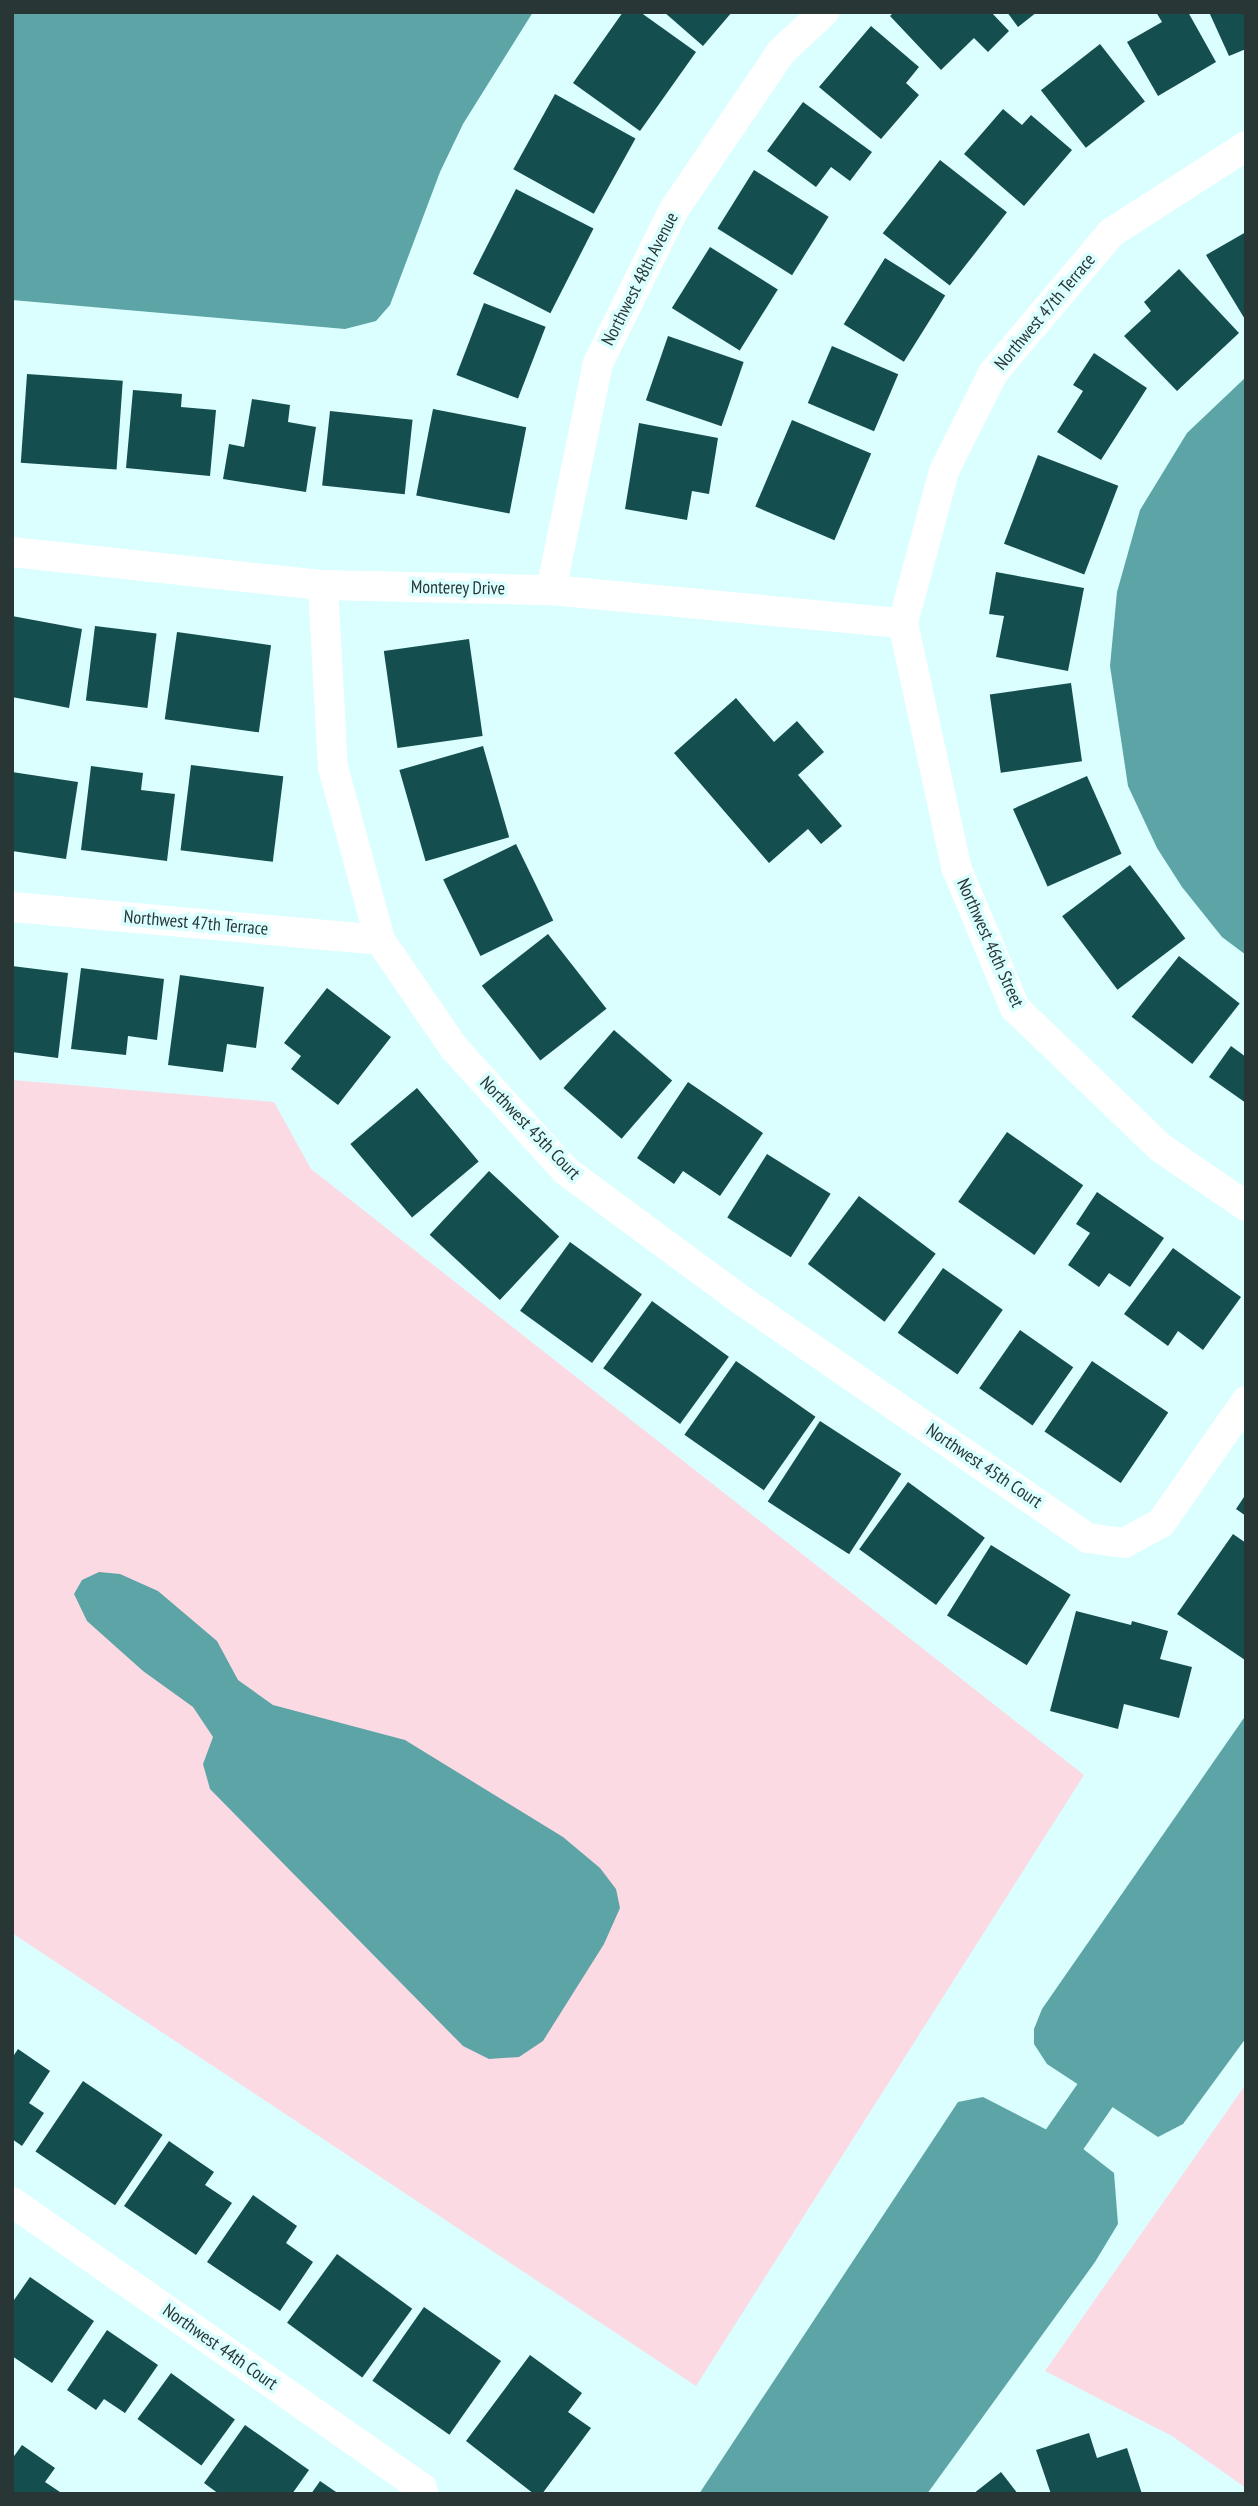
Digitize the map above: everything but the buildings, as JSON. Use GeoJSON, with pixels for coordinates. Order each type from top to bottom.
{"type":"FeatureCollection","features":[{"type":"Feature","properties":{"kind":"street","name":"Northwest 48th Avenue"},"geometry":{"type":"LineString","coordinates":[[551,590],[598,363],[673,211],[781,52],[824,12]]}},
{"type":"Feature","properties":{"kind":"street","name":"Northwest 47th Terrace"},"geometry":{"type":"LineString","coordinates":[[903,623],[944,471],[993,373],[1111,233],[1246,146]]}},
{"type":"Feature","properties":{"kind":"street","name":"Monterey Drive"},"geometry":{"type":"LineString","coordinates":[[12,552],[323,585],[551,590],[903,623]]}},
{"type":"Feature","properties":{"kind":"street","name":"Northwest 45th Court"},"geometry":{"type":"LineString","coordinates":[[323,585],[333,767],[380,940],[454,1048],[566,1171],[734,1295],[1088,1538],[1124,1543],[1161,1523],[1246,1401]]}},
{"type":"Feature","properties":{"kind":"street","name":"Northwest 46th Street"},"geometry":{"type":"LineString","coordinates":[[903,623],[956,867],[1016,1008],[1161,1148],[1246,1206]]}},
{"type":"Feature","properties":{"kind":"street","name":"Northwest 47th Terrace"},"geometry":{"type":"LineString","coordinates":[[12,907],[380,940]]}},
{"type":"Feature","properties":{"kind":"street","name":"Northwest 44th Court"},"geometry":{"type":"LineString","coordinates":[[12,2202],[422,2488],[424,2494]]}},
{"type":"Feature","properties":{"kind":"shaded area"},"geometry":{"type":"Polygon","coordinates":[[[12,1080],[274,1102],[311,1169],[1084,1775],[696,2386],[12,1933],[12,1080]]]}},
{"type":"Feature","properties":{"kind":"shaded area"},"geometry":{"type":"Polygon","coordinates":[[[1246,2084],[1246,2488],[1172,2436],[1045,2371],[1246,2084]]]}},
{"type":"Feature","properties":{"kind":"water"},"geometry":{"type":"Polygon","coordinates":[[[12,12],[533,12],[463,124],[440,172],[390,305],[376,321],[345,329],[12,300],[12,12]]]}},
{"type":"Feature","properties":{"kind":"water"},"geometry":{"type":"Polygon","coordinates":[[[1246,377],[1246,955],[1222,937],[1182,887],[1157,848],[1128,786],[1110,666],[1117,592],[1140,510],[1187,433],[1246,377]]]}},
{"type":"Feature","properties":{"kind":"water"},"geometry":{"type":"Polygon","coordinates":[[[99,1572],[120,1574],[158,1591],[217,1641],[238,1680],[273,1705],[405,1740],[563,1837],[600,1868],[616,1889],[620,1908],[604,1944],[543,2041],[519,2057],[489,2059],[463,2046],[210,1789],[203,1764],[213,1737],[193,1707],[143,1671],[87,1621],[74,1594],[82,1580],[99,1572]]]}},
{"type":"Feature","properties":{"kind":"water"},"geometry":{"type":"Polygon","coordinates":[[[1246,1715],[1246,2038],[1183,2124],[1158,2137],[1047,2064],[1034,2044],[1034,2029],[1042,2009],[1246,1715]]]}},
{"type":"Feature","properties":{"kind":"water"},"geometry":{"type":"Polygon","coordinates":[[[983,2097],[1082,2148],[1114,2173],[1118,2224],[1095,2262],[927,2494],[699,2494],[958,2102],[983,2097]]]}},
{"type":"Feature","properties":{"kind":"waterway"},"geometry":{"type":"LineString","coordinates":[[1033,2185],[1128,2048]]}}]}
